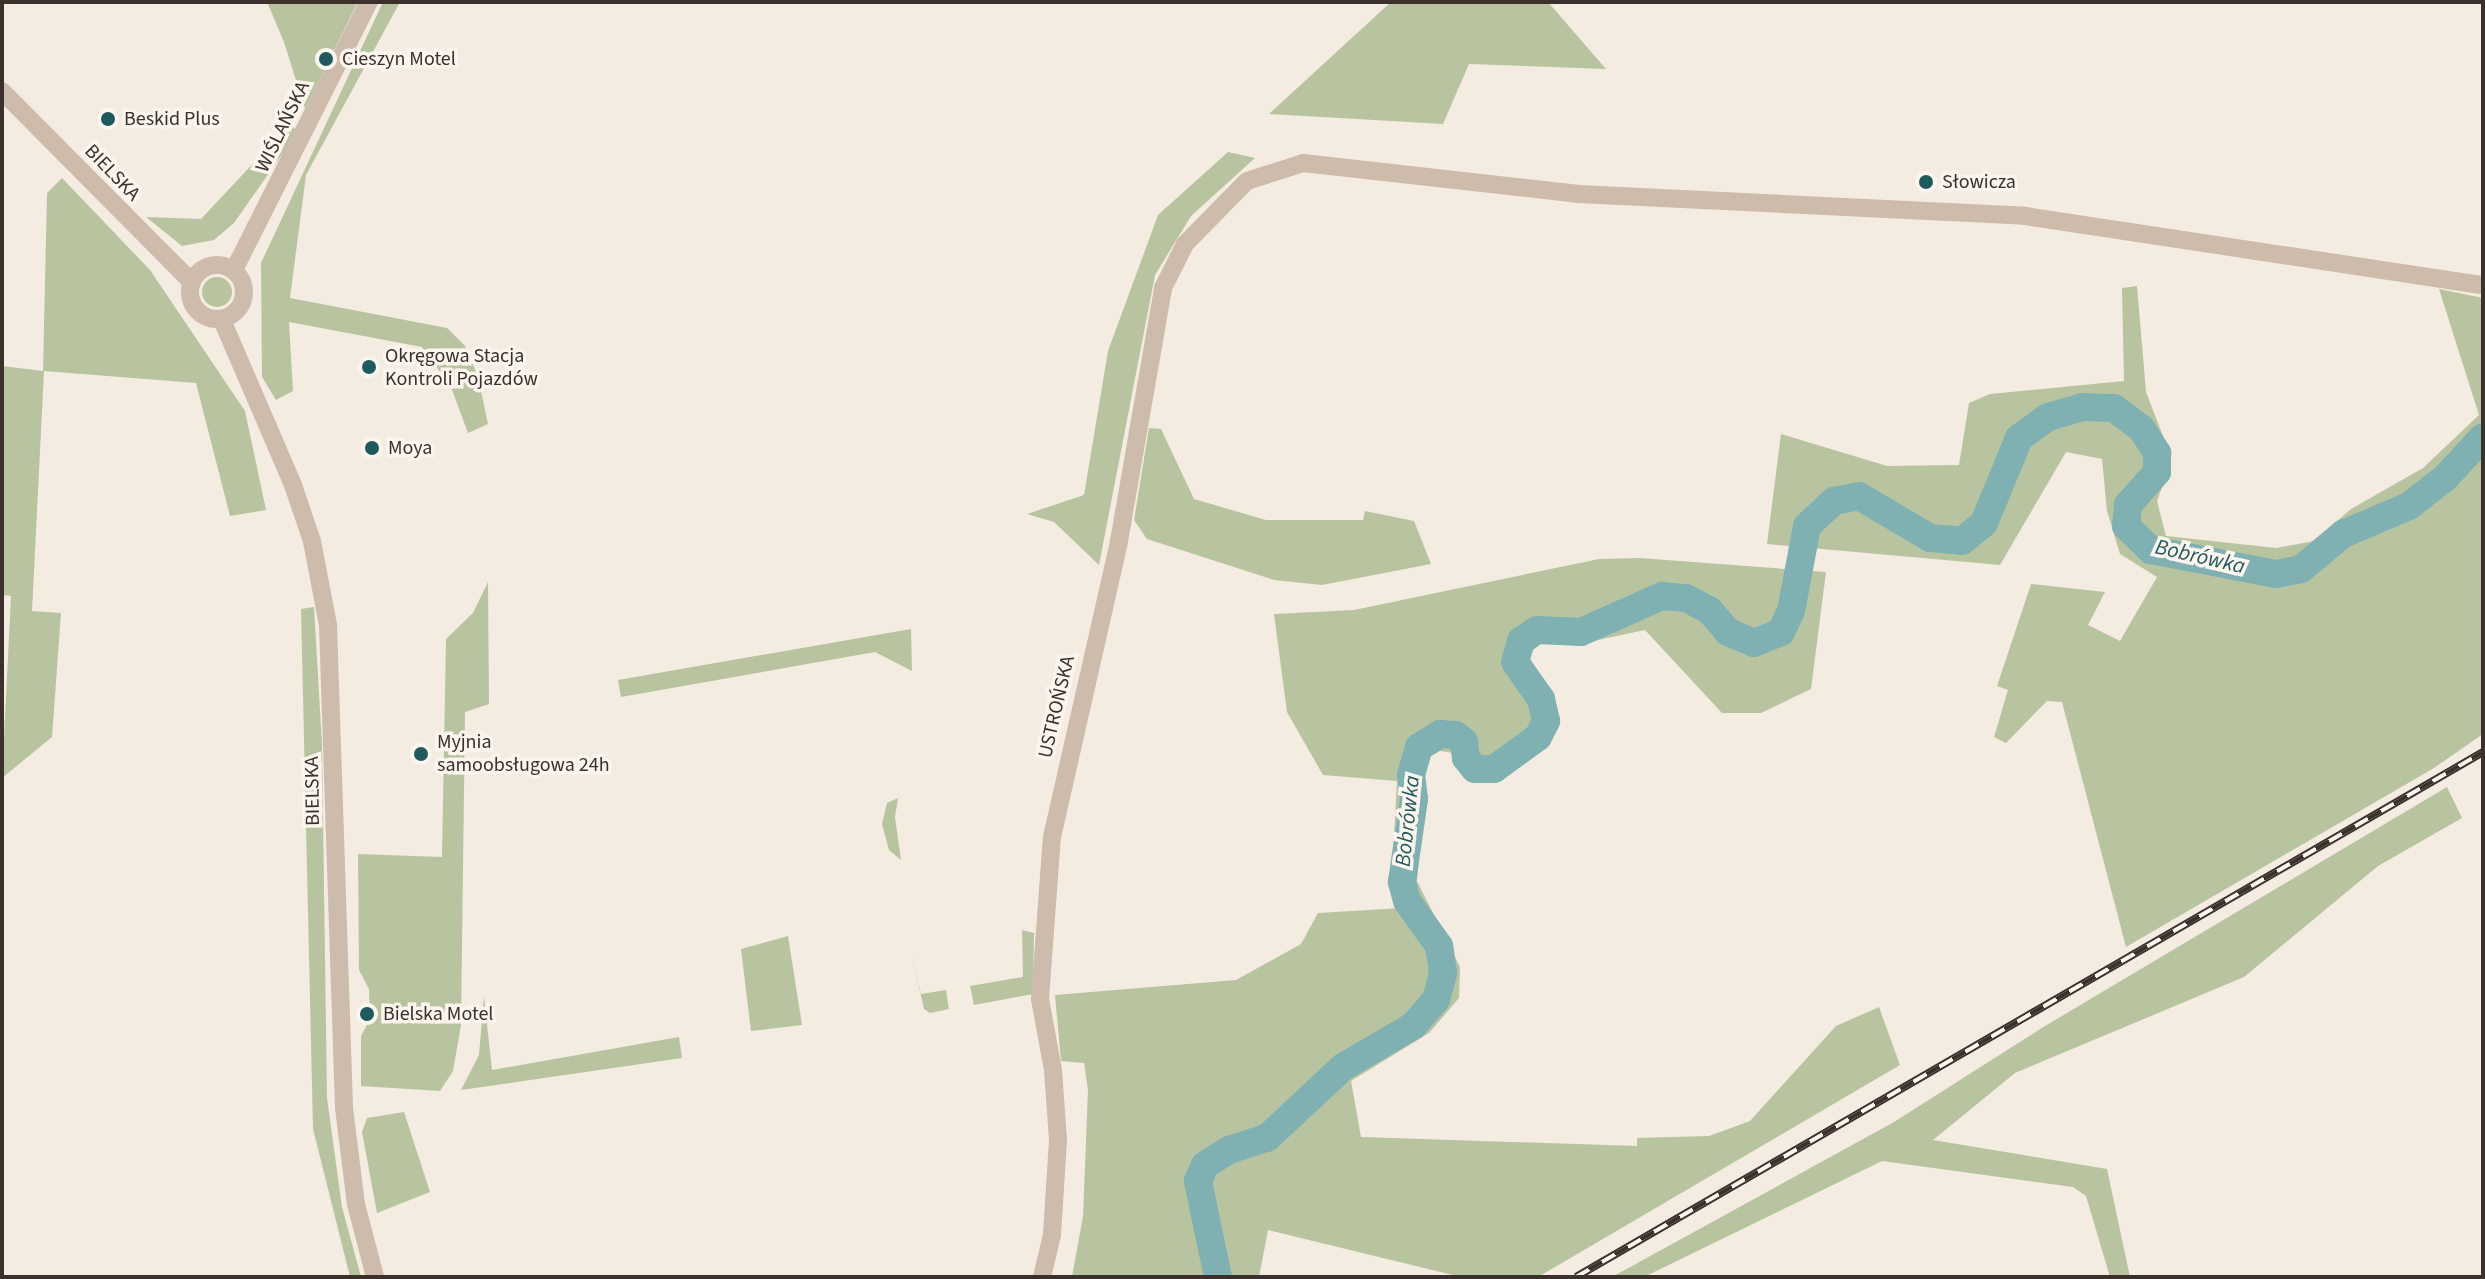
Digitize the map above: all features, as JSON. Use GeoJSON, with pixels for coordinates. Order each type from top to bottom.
{"type":"FeatureCollection","features":[{"type":"Feature","properties":{"kind":"street","name":"WIŚLAŃSKA"},"geometry":{"type":"LineString","coordinates":[[234,270],[369,2]]}},
{"type":"Feature","properties":{"kind":"street","name":"BIELSKA"},"geometry":{"type":"LineString","coordinates":[[2,91],[192,282]]}},
{"type":"Feature","properties":{"kind":"street","name":"USTROŃSKA"},"geometry":{"type":"LineString","coordinates":[[1042,1277],[1052,1235],[1058,1140],[1053,1070],[1040,999],[1052,837],[1119,541],[1163,288],[1185,244],[1247,181],[1303,163],[1579,194],[2025,216],[2483,285]]}},
{"type":"Feature","properties":{"kind":"street"},"geometry":{"type":"LineString","coordinates":[[210,266],[234,270],[245,294],[238,311],[222,320],[199,313],[190,299],[192,282],[210,266]]}},
{"type":"Feature","properties":{"kind":"street","name":"BIELSKA"},"geometry":{"type":"LineString","coordinates":[[222,320],[293,485],[312,541],[328,625],[344,1108],[356,1204],[375,1277]]}},
{"type":"Feature","properties":{"kind":"green space"},"geometry":{"type":"Polygon","coordinates":[[[267,2],[358,2],[305,109],[284,42],[267,2]]]}},
{"type":"Feature","properties":{"kind":"green space"},"geometry":{"type":"Polygon","coordinates":[[[383,2],[400,2],[306,175],[290,298],[447,328],[465,346],[478,377],[488,424],[468,433],[451,387],[422,347],[289,322],[293,391],[276,400],[262,377],[261,263],[383,2]]]}},
{"type":"Feature","properties":{"kind":"green space"},"geometry":{"type":"Polygon","coordinates":[[[1391,2],[1548,2],[1606,69],[1469,64],[1443,124],[1269,114],[1391,2]]]}},
{"type":"Feature","properties":{"kind":"green space"},"geometry":{"type":"Polygon","coordinates":[[[291,123],[297,133],[234,223],[214,240],[182,246],[146,217],[201,219],[291,123]]]}},
{"type":"Feature","properties":{"kind":"green space"},"geometry":{"type":"Polygon","coordinates":[[[1228,152],[1255,158],[1191,216],[1155,275],[1099,565],[1054,522],[1027,514],[1084,495],[1108,351],[1158,215],[1228,152]]]}},
{"type":"Feature","properties":{"kind":"green space"},"geometry":{"type":"Polygon","coordinates":[[[62,178],[150,270],[245,411],[266,510],[230,516],[196,383],[44,371],[32,611],[61,613],[52,737],[2,778],[11,596],[2,595],[2,366],[43,371],[47,193],[62,178]]]}},
{"type":"Feature","properties":{"kind":"green space"},"geometry":{"type":"Polygon","coordinates":[[[217,277],[228,281],[232,292],[228,303],[217,307],[206,303],[202,292],[206,281],[217,277]]]}},
{"type":"Feature","properties":{"kind":"green space"},"geometry":{"type":"Polygon","coordinates":[[[2137,286],[2146,392],[2168,449],[2167,474],[2157,501],[2166,536],[2276,548],[2314,541],[2351,509],[2423,468],[2479,415],[2439,289],[2483,298],[2483,734],[2434,768],[2126,947],[2062,702],[2047,701],[2006,743],[1994,737],[2008,690],[1997,686],[2031,584],[2105,592],[2088,625],[2120,641],[2157,577],[2120,554],[2107,511],[2102,459],[2066,452],[2000,565],[1767,544],[1781,434],[1887,466],[1959,465],[1969,403],[1990,394],[2124,381],[2122,288],[2137,286]]]}},
{"type":"Feature","properties":{"kind":"green space"},"geometry":{"type":"Polygon","coordinates":[[[1149,428],[1161,429],[1194,499],[1266,520],[1363,520],[1365,511],[1414,521],[1431,564],[1322,585],[1274,580],[1147,539],[1134,520],[1149,428]]]}},
{"type":"Feature","properties":{"kind":"green space"},"geometry":{"type":"Polygon","coordinates":[[[1639,558],[1826,572],[1811,689],[1761,713],[1722,713],[1645,630],[1579,644],[1535,643],[1526,651],[1527,670],[1541,686],[1554,722],[1550,739],[1514,771],[1482,781],[1466,778],[1454,753],[1440,751],[1426,759],[1417,881],[1460,967],[1459,998],[1429,1033],[1351,1081],[1361,1137],[1637,1146],[1637,1138],[1709,1136],[1750,1121],[1836,1026],[1879,1007],[1900,1065],[1538,1277],[1461,1277],[1268,1230],[1259,1277],[1072,1277],[1083,1216],[1088,1090],[1084,1063],[1061,1061],[1055,995],[1236,980],[1301,944],[1318,913],[1402,908],[1392,874],[1397,781],[1323,775],[1287,712],[1274,614],[1354,610],[1599,559],[1639,558]]]}},
{"type":"Feature","properties":{"kind":"green space"},"geometry":{"type":"Polygon","coordinates":[[[488,582],[489,704],[465,712],[461,1025],[453,1071],[440,1091],[361,1086],[361,1036],[370,1019],[369,989],[359,970],[358,854],[442,857],[446,639],[473,613],[488,582]]]}},
{"type":"Feature","properties":{"kind":"green space"},"geometry":{"type":"Polygon","coordinates":[[[314,607],[322,745],[327,1098],[342,1207],[361,1277],[350,1277],[313,1129],[301,609],[314,607]]]}},
{"type":"Feature","properties":{"kind":"green space"},"geometry":{"type":"Polygon","coordinates":[[[911,629],[912,671],[875,652],[621,697],[618,680],[911,629]]]}},
{"type":"Feature","properties":{"kind":"green space"},"geometry":{"type":"Polygon","coordinates":[[[2447,787],[2462,818],[2378,866],[2244,977],[2015,1073],[1933,1140],[2107,1169],[2130,1277],[2110,1277],[2086,1196],[2073,1187],[1882,1161],[1644,1277],[1612,1277],[1894,1122],[2045,1026],[2447,787]]]}},
{"type":"Feature","properties":{"kind":"green space"},"geometry":{"type":"Polygon","coordinates":[[[898,798],[895,817],[901,860],[889,850],[882,824],[887,803],[898,798]]]}},
{"type":"Feature","properties":{"kind":"green space"},"geometry":{"type":"Polygon","coordinates":[[[1022,930],[1034,933],[1033,994],[974,1005],[970,986],[1023,977],[1022,930]]]}},
{"type":"Feature","properties":{"kind":"green space"},"geometry":{"type":"Polygon","coordinates":[[[788,936],[802,1025],[751,1031],[741,949],[788,936]]]}},
{"type":"Feature","properties":{"kind":"green space"},"geometry":{"type":"Polygon","coordinates":[[[911,952],[921,994],[946,990],[949,1009],[930,1013],[924,1009],[911,952]]]}},
{"type":"Feature","properties":{"kind":"green space"},"geometry":{"type":"Polygon","coordinates":[[[484,996],[492,1070],[679,1037],[682,1058],[461,1090],[479,1055],[484,996]]]}},
{"type":"Feature","properties":{"kind":"green space"},"geometry":{"type":"Polygon","coordinates":[[[404,1112],[430,1192],[377,1213],[362,1132],[367,1118],[404,1112]]]}},
{"type":"Feature","properties":{"kind":"waterway","name":"Bobrówka"},"geometry":{"type":"LineString","coordinates":[[1218,1277],[1198,1181],[1205,1165],[1229,1150],[1267,1138],[1343,1067],[1413,1026],[1436,1000],[1443,973],[1439,946],[1407,901],[1402,882],[1414,799],[1411,775],[1419,747],[1440,734],[1456,735],[1464,742],[1466,758],[1475,769],[1494,769],[1538,737],[1546,721],[1541,699],[1515,662],[1521,641],[1537,630],[1581,632],[1662,596],[1686,598],[1710,611],[1728,632],[1754,643],[1781,632],[1791,611],[1807,526],[1834,501],[1859,496],[1930,538],[1962,541],[1984,523],[2019,438],[2048,417],[2082,407],[2114,408],[2141,428],[2157,453],[2157,472],[2128,505],[2126,526],[2151,550],[2276,574],[2301,569],[2343,534],[2409,506],[2446,477],[2483,437]]}},
{"type":"Feature","properties":{"kind":"railway"},"geometry":{"type":"LineString","coordinates":[[1576,1277],[2483,752]]}},
{"type":"Feature","properties":{"kind":"place","name":"Cieszyn Motel"},"geometry":{"type":"Point","coordinates":[326,59]}},
{"type":"Feature","properties":{"kind":"place","name":"Beskid Plus"},"geometry":{"type":"Point","coordinates":[108,119]}},
{"type":"Feature","properties":{"kind":"place","name":"Słowicza"},"geometry":{"type":"Point","coordinates":[1926,182]}},
{"type":"Feature","properties":{"kind":"place","name":"Okręgowa Stacja Kontroli Pojazdów"},"geometry":{"type":"Point","coordinates":[369,367]}},
{"type":"Feature","properties":{"kind":"place","name":"Moya"},"geometry":{"type":"Point","coordinates":[372,448]}},
{"type":"Feature","properties":{"kind":"place","name":"Myjnia samoobsługowa 24h"},"geometry":{"type":"Point","coordinates":[421,754]}},
{"type":"Feature","properties":{"kind":"place","name":"Bielska Motel"},"geometry":{"type":"Point","coordinates":[367,1014]}}]}
